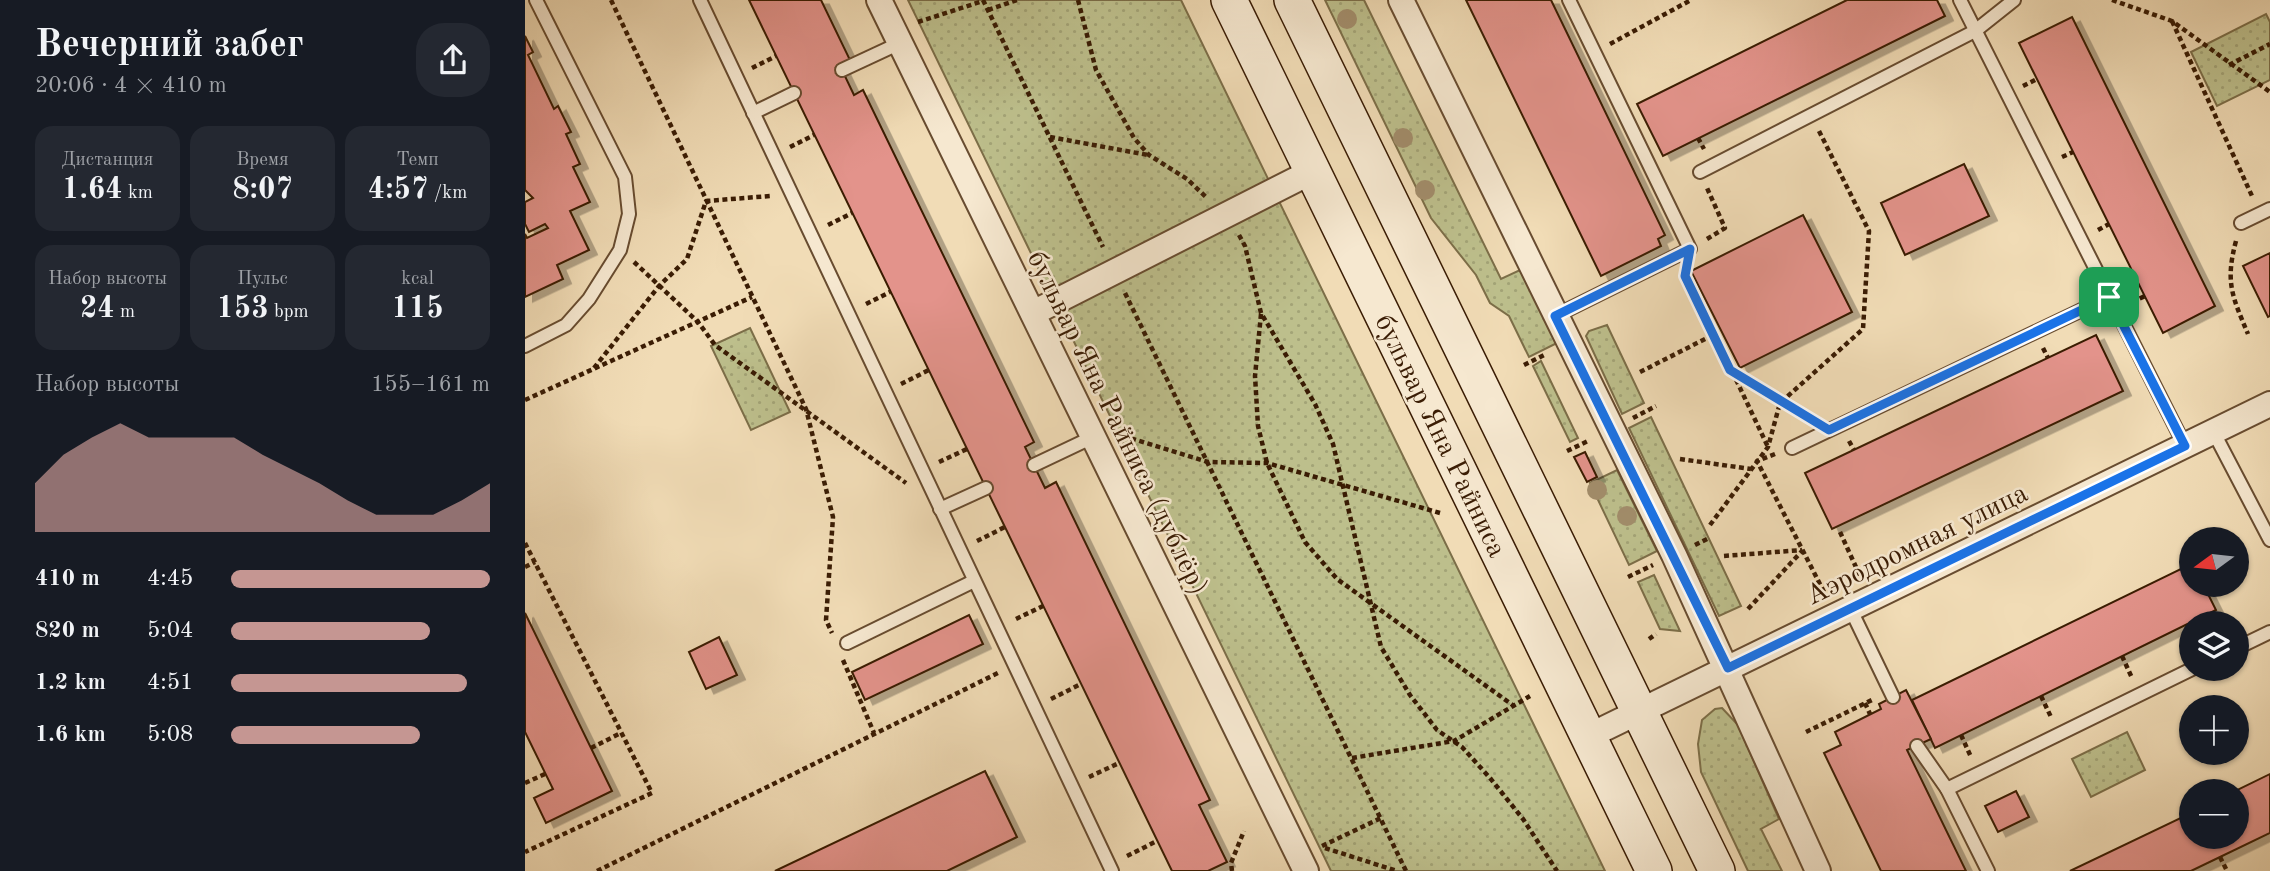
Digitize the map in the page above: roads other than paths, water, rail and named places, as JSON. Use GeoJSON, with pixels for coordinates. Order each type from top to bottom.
{"type":"FeatureCollection","features":[{"type":"Feature","properties":{"kind":"main road","name":"бульвар Яна Райниса"},"geometry":{"type":"LineString","coordinates":[[1229,0],[1654,871]]}},
{"type":"Feature","properties":{"kind":"main road","name":"бульвар Яна Райниса"},"geometry":{"type":"LineString","coordinates":[[1292,0],[1717,871]]}},
{"type":"Feature","properties":{"kind":"street","name":"бульвар Яна Райниса (дублёр)"},"geometry":{"type":"LineString","coordinates":[[879,0],[1033,313],[1102,435],[1306,871]]}},
{"type":"Feature","properties":{"kind":"street"},"geometry":{"type":"LineString","coordinates":[[1401,0],[1728,668],[1818,871]]}},
{"type":"Feature","properties":{"kind":"street"},"geometry":{"type":"LineString","coordinates":[[1033,313],[1313,171]]}},
{"type":"Feature","properties":{"kind":"street","name":"Аэродромная улица"},"geometry":{"type":"LineString","coordinates":[[1589,736],[2270,404]]}},
{"type":"Feature","properties":{"kind":"lane"},"geometry":{"type":"LineString","coordinates":[[525,346],[566,325],[589,299],[620,250],[629,214],[625,177],[536,0]]}},
{"type":"Feature","properties":{"kind":"lane"},"geometry":{"type":"LineString","coordinates":[[700,0],[1110,868]]}},
{"type":"Feature","properties":{"kind":"lane"},"geometry":{"type":"LineString","coordinates":[[1555,316],[1690,249],[1569,0]]}},
{"type":"Feature","properties":{"kind":"lane"},"geometry":{"type":"LineString","coordinates":[[1960,0],[2185,446]]}},
{"type":"Feature","properties":{"kind":"lane"},"geometry":{"type":"LineString","coordinates":[[1700,172],[1975,31],[2014,0]]}},
{"type":"Feature","properties":{"kind":"lane"},"geometry":{"type":"LineString","coordinates":[[842,70],[900,43]]}},
{"type":"Feature","properties":{"kind":"lane"},"geometry":{"type":"LineString","coordinates":[[753,113],[794,93]]}},
{"type":"Feature","properties":{"kind":"lane"},"geometry":{"type":"LineString","coordinates":[[2241,223],[2265,211]]}},
{"type":"Feature","properties":{"kind":"lane"},"geometry":{"type":"LineString","coordinates":[[1792,448],[2109,297]]}},
{"type":"Feature","properties":{"kind":"lane"},"geometry":{"type":"LineString","coordinates":[[2213,431],[2269,535]]}},
{"type":"Feature","properties":{"kind":"lane"},"geometry":{"type":"LineString","coordinates":[[1034,465],[1102,435]]}},
{"type":"Feature","properties":{"kind":"lane"},"geometry":{"type":"LineString","coordinates":[[940,509],[986,488]]}},
{"type":"Feature","properties":{"kind":"lane"},"geometry":{"type":"LineString","coordinates":[[842,644],[974,581]]}},
{"type":"Feature","properties":{"kind":"lane"},"geometry":{"type":"LineString","coordinates":[[1843,612],[1892,694]]}},
{"type":"Feature","properties":{"kind":"lane"},"geometry":{"type":"LineString","coordinates":[[2249,642],[2270,632]]}},
{"type":"Feature","properties":{"kind":"lane"},"geometry":{"type":"LineString","coordinates":[[1947,789],[2179,676]]}},
{"type":"Feature","properties":{"kind":"lane"},"geometry":{"type":"LineString","coordinates":[[1917,746],[1947,789],[1988,871]]}}]}
